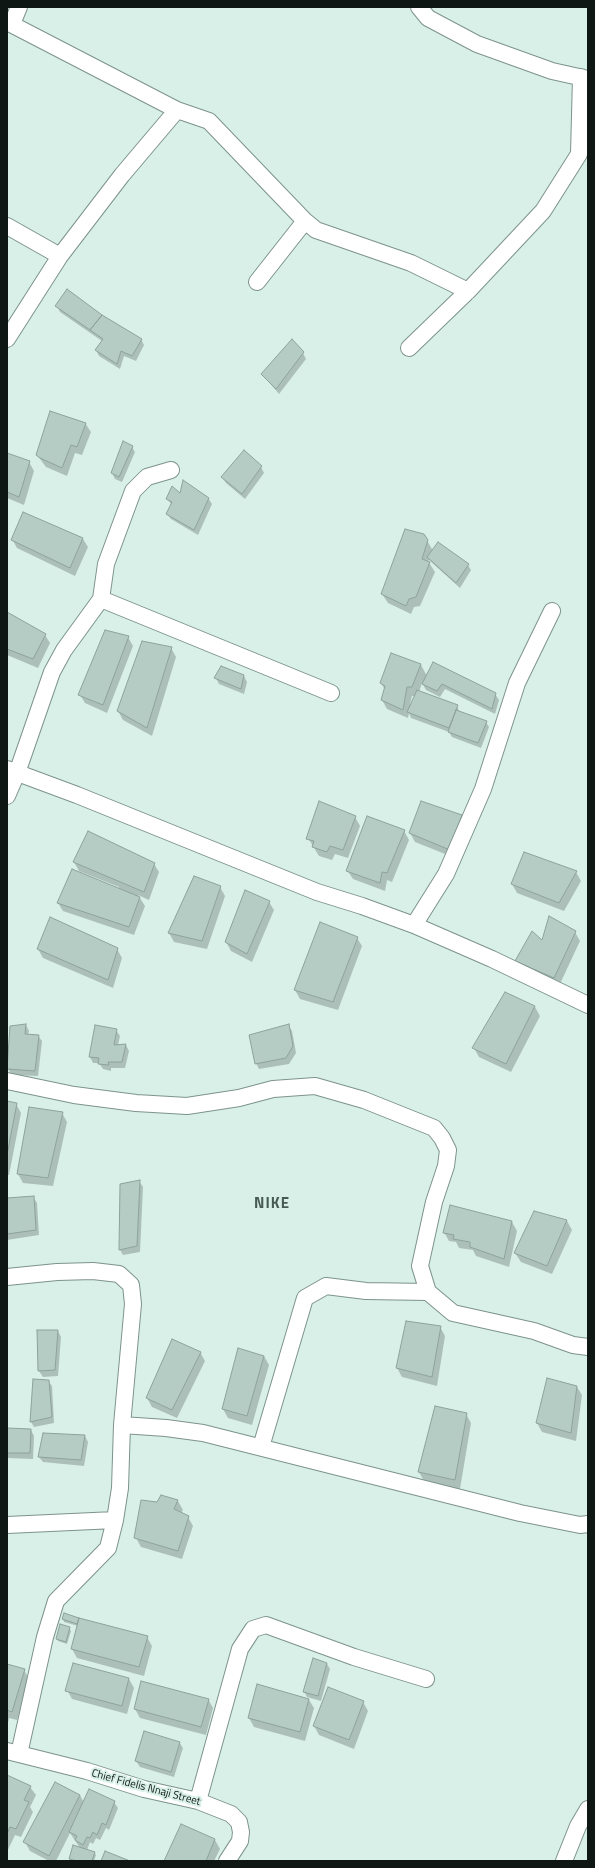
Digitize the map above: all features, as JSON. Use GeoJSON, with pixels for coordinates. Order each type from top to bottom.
{"type":"FeatureCollection","features":[{"type":"Feature","properties":{"kind":"street"},"geometry":{"type":"LineString","coordinates":[[19,7],[9,23],[177,110],[209,121],[305,221],[316,230],[411,263],[468,291]]}},
{"type":"Feature","properties":{"kind":"street"},"geometry":{"type":"LineString","coordinates":[[409,348],[468,291],[542,211],[580,154],[584,78],[552,71],[477,44],[428,18],[419,7]]}},
{"type":"Feature","properties":{"kind":"street"},"geometry":{"type":"LineString","coordinates":[[7,339],[60,256],[122,175],[177,110]]}},
{"type":"Feature","properties":{"kind":"street"},"geometry":{"type":"LineString","coordinates":[[257,282],[305,221]]}},
{"type":"Feature","properties":{"kind":"street"},"geometry":{"type":"LineString","coordinates":[[7,226],[60,256]]}},
{"type":"Feature","properties":{"kind":"street"},"geometry":{"type":"LineString","coordinates":[[7,796],[12,771],[52,672],[64,650],[101,599],[106,564],[133,491],[147,477],[171,470]]}},
{"type":"Feature","properties":{"kind":"street"},"geometry":{"type":"LineString","coordinates":[[101,599],[331,693]]}},
{"type":"Feature","properties":{"kind":"street"},"geometry":{"type":"LineString","coordinates":[[414,925],[446,874],[483,789],[517,683],[552,611]]}},
{"type":"Feature","properties":{"kind":"street"},"geometry":{"type":"LineString","coordinates":[[12,771],[77,795],[317,892],[362,906],[414,925],[492,959],[588,1005]]}},
{"type":"Feature","properties":{"kind":"street"},"geometry":{"type":"LineString","coordinates":[[7,1081],[74,1095],[136,1103],[187,1106],[238,1098],[273,1089],[315,1086],[364,1100],[434,1128],[442,1138],[448,1150],[446,1166],[434,1202],[420,1266],[428,1292],[452,1313],[534,1331],[573,1345],[588,1347]]}},
{"type":"Feature","properties":{"kind":"street"},"geometry":{"type":"LineString","coordinates":[[7,1277],[57,1272],[93,1271],[119,1274],[131,1285],[133,1304],[122,1425],[120,1488],[115,1520],[108,1548],[56,1601],[13,1753]]}},
{"type":"Feature","properties":{"kind":"street"},"geometry":{"type":"LineString","coordinates":[[261,1447],[305,1298],[326,1286],[366,1291],[428,1292]]}},
{"type":"Feature","properties":{"kind":"street"},"geometry":{"type":"LineString","coordinates":[[122,1425],[166,1428],[203,1433],[520,1513],[580,1524],[588,1524]]}},
{"type":"Feature","properties":{"kind":"street"},"geometry":{"type":"LineString","coordinates":[[7,1525],[115,1520]]}},
{"type":"Feature","properties":{"kind":"street"},"geometry":{"type":"LineString","coordinates":[[198,1801],[240,1649],[253,1629],[266,1625],[354,1657],[426,1679]]}},
{"type":"Feature","properties":{"kind":"street","name":"Chief Fidelis Nnaji Street"},"geometry":{"type":"LineString","coordinates":[[13,1753],[87,1771],[144,1789],[198,1801],[231,1814],[239,1822],[240,1841],[227,1861]]}},
{"type":"Feature","properties":{"kind":"street"},"geometry":{"type":"LineString","coordinates":[[564,1861],[578,1826],[588,1809]]}},
{"type":"Feature","properties":{"kind":"building"},"geometry":{"type":"Polygon","coordinates":[[[67,289],[102,315],[90,330],[55,306],[67,289]]]}},
{"type":"Feature","properties":{"kind":"building"},"geometry":{"type":"Polygon","coordinates":[[[102,315],[142,339],[132,356],[121,351],[117,364],[95,350],[103,339],[90,330],[102,315]]]}},
{"type":"Feature","properties":{"kind":"building"},"geometry":{"type":"Polygon","coordinates":[[[292,339],[304,352],[276,389],[261,374],[292,339]]]}},
{"type":"Feature","properties":{"kind":"building"},"geometry":{"type":"Polygon","coordinates":[[[50,411],[86,423],[77,447],[71,445],[62,468],[36,455],[50,411]]]}},
{"type":"Feature","properties":{"kind":"building"},"geometry":{"type":"Polygon","coordinates":[[[123,441],[133,446],[119,477],[111,473],[123,441]]]}},
{"type":"Feature","properties":{"kind":"building"},"geometry":{"type":"Polygon","coordinates":[[[244,450],[262,466],[242,494],[221,477],[244,450]]]}},
{"type":"Feature","properties":{"kind":"building"},"geometry":{"type":"Polygon","coordinates":[[[7,453],[30,461],[19,497],[7,492],[7,453]]]}},
{"type":"Feature","properties":{"kind":"building"},"geometry":{"type":"Polygon","coordinates":[[[183,480],[209,498],[194,530],[166,514],[172,502],[166,499],[172,486],[180,493],[183,480]]]}},
{"type":"Feature","properties":{"kind":"building"},"geometry":{"type":"Polygon","coordinates":[[[23,512],[83,538],[70,568],[11,540],[23,512]]]}},
{"type":"Feature","properties":{"kind":"building"},"geometry":{"type":"Polygon","coordinates":[[[405,529],[424,534],[428,540],[422,559],[430,562],[416,597],[409,599],[406,606],[381,594],[405,529]]]}},
{"type":"Feature","properties":{"kind":"building"},"geometry":{"type":"Polygon","coordinates":[[[438,542],[469,564],[456,583],[427,557],[438,542]]]}},
{"type":"Feature","properties":{"kind":"building"},"geometry":{"type":"Polygon","coordinates":[[[7,612],[46,634],[33,659],[7,649],[7,612]]]}},
{"type":"Feature","properties":{"kind":"building"},"geometry":{"type":"Polygon","coordinates":[[[105,630],[129,636],[103,705],[78,695],[105,630]]]}},
{"type":"Feature","properties":{"kind":"building"},"geometry":{"type":"Polygon","coordinates":[[[142,641],[172,647],[147,728],[117,711],[142,641]]]}},
{"type":"Feature","properties":{"kind":"building"},"geometry":{"type":"Polygon","coordinates":[[[391,653],[421,664],[412,687],[407,687],[403,710],[381,700],[385,686],[380,683],[391,653]]]}},
{"type":"Feature","properties":{"kind":"building"},"geometry":{"type":"Polygon","coordinates":[[[433,662],[496,693],[492,709],[442,684],[437,691],[422,684],[433,662]]]}},
{"type":"Feature","properties":{"kind":"building"},"geometry":{"type":"Polygon","coordinates":[[[221,666],[244,675],[241,689],[214,678],[221,666]]]}},
{"type":"Feature","properties":{"kind":"building"},"geometry":{"type":"Polygon","coordinates":[[[417,690],[458,705],[449,728],[407,712],[417,690]]]}},
{"type":"Feature","properties":{"kind":"building"},"geometry":{"type":"Polygon","coordinates":[[[456,710],[487,721],[478,743],[448,732],[456,710]]]}},
{"type":"Feature","properties":{"kind":"building"},"geometry":{"type":"Polygon","coordinates":[[[319,801],[356,816],[343,850],[330,846],[327,852],[312,847],[314,841],[306,839],[319,801]]]}},
{"type":"Feature","properties":{"kind":"building"},"geometry":{"type":"Polygon","coordinates":[[[421,801],[462,815],[450,850],[409,833],[421,801]]]}},
{"type":"Feature","properties":{"kind":"building"},"geometry":{"type":"Polygon","coordinates":[[[367,816],[405,830],[387,873],[382,872],[380,883],[346,871],[367,816]]]}},
{"type":"Feature","properties":{"kind":"building"},"geometry":{"type":"Polygon","coordinates":[[[88,831],[155,863],[144,892],[73,862],[88,831]]]}},
{"type":"Feature","properties":{"kind":"building"},"geometry":{"type":"Polygon","coordinates":[[[524,852],[577,871],[559,903],[511,884],[524,852]]]}},
{"type":"Feature","properties":{"kind":"building"},"geometry":{"type":"Polygon","coordinates":[[[72,869],[140,897],[129,927],[57,903],[72,869]]]}},
{"type":"Feature","properties":{"kind":"building"},"geometry":{"type":"Polygon","coordinates":[[[194,876],[221,886],[202,941],[168,933],[194,876]]]}},
{"type":"Feature","properties":{"kind":"building"},"geometry":{"type":"Polygon","coordinates":[[[245,890],[270,901],[247,954],[225,942],[245,890]]]}},
{"type":"Feature","properties":{"kind":"building"},"geometry":{"type":"Polygon","coordinates":[[[549,916],[576,931],[554,978],[515,961],[532,931],[542,940],[549,916]]]}},
{"type":"Feature","properties":{"kind":"building"},"geometry":{"type":"Polygon","coordinates":[[[50,917],[118,948],[108,980],[37,949],[50,917]]]}},
{"type":"Feature","properties":{"kind":"building"},"geometry":{"type":"Polygon","coordinates":[[[320,922],[358,937],[333,1002],[294,990],[320,922]]]}},
{"type":"Feature","properties":{"kind":"building"},"geometry":{"type":"Polygon","coordinates":[[[505,992],[535,1006],[506,1064],[472,1048],[505,992]]]}},
{"type":"Feature","properties":{"kind":"building"},"geometry":{"type":"Polygon","coordinates":[[[26,1024],[25,1034],[39,1035],[35,1071],[7,1069],[10,1026],[26,1024]]]}},
{"type":"Feature","properties":{"kind":"building"},"geometry":{"type":"Polygon","coordinates":[[[289,1024],[293,1046],[286,1058],[255,1064],[249,1035],[289,1024]]]}},
{"type":"Feature","properties":{"kind":"building"},"geometry":{"type":"Polygon","coordinates":[[[95,1025],[117,1029],[114,1045],[126,1044],[122,1062],[108,1062],[109,1065],[98,1064],[99,1058],[89,1057],[95,1025]]]}},
{"type":"Feature","properties":{"kind":"building"},"geometry":{"type":"Polygon","coordinates":[[[7,1101],[17,1103],[7,1155],[7,1101]]]}},
{"type":"Feature","properties":{"kind":"building"},"geometry":{"type":"Polygon","coordinates":[[[29,1107],[63,1112],[48,1178],[17,1174],[29,1107]]]}},
{"type":"Feature","properties":{"kind":"building"},"geometry":{"type":"Polygon","coordinates":[[[140,1180],[137,1246],[119,1250],[120,1184],[140,1180]]]}},
{"type":"Feature","properties":{"kind":"building"},"geometry":{"type":"Polygon","coordinates":[[[34,1196],[36,1230],[7,1234],[7,1198],[34,1196]]]}},
{"type":"Feature","properties":{"kind":"building"},"geometry":{"type":"Polygon","coordinates":[[[450,1205],[512,1221],[504,1259],[470,1247],[470,1242],[453,1239],[454,1235],[443,1233],[450,1205]]]}},
{"type":"Feature","properties":{"kind":"building"},"geometry":{"type":"Polygon","coordinates":[[[534,1211],[567,1220],[547,1266],[514,1253],[534,1211]]]}},
{"type":"Feature","properties":{"kind":"building"},"geometry":{"type":"Polygon","coordinates":[[[406,1321],[441,1326],[432,1377],[396,1368],[406,1321]]]}},
{"type":"Feature","properties":{"kind":"building"},"geometry":{"type":"Polygon","coordinates":[[[37,1330],[58,1330],[55,1370],[38,1371],[37,1330]]]}},
{"type":"Feature","properties":{"kind":"building"},"geometry":{"type":"Polygon","coordinates":[[[172,1339],[201,1352],[172,1410],[146,1398],[172,1339]]]}},
{"type":"Feature","properties":{"kind":"building"},"geometry":{"type":"Polygon","coordinates":[[[238,1348],[264,1356],[247,1416],[222,1409],[238,1348]]]}},
{"type":"Feature","properties":{"kind":"building"},"geometry":{"type":"Polygon","coordinates":[[[547,1378],[577,1386],[571,1433],[536,1423],[547,1378]]]}},
{"type":"Feature","properties":{"kind":"building"},"geometry":{"type":"Polygon","coordinates":[[[33,1379],[49,1380],[52,1417],[30,1422],[33,1379]]]}},
{"type":"Feature","properties":{"kind":"building"},"geometry":{"type":"Polygon","coordinates":[[[435,1406],[467,1413],[455,1480],[418,1472],[435,1406]]]}},
{"type":"Feature","properties":{"kind":"building"},"geometry":{"type":"Polygon","coordinates":[[[7,1428],[31,1429],[30,1453],[7,1453],[7,1428]]]}},
{"type":"Feature","properties":{"kind":"building"},"geometry":{"type":"Polygon","coordinates":[[[43,1433],[85,1435],[81,1460],[38,1457],[43,1433]]]}},
{"type":"Feature","properties":{"kind":"building"},"geometry":{"type":"Polygon","coordinates":[[[161,1495],[178,1500],[174,1509],[189,1516],[178,1551],[134,1538],[141,1500],[157,1502],[161,1495]]]}},
{"type":"Feature","properties":{"kind":"building"},"geometry":{"type":"Polygon","coordinates":[[[64,1613],[79,1618],[77,1624],[62,1619],[64,1613]]]}},
{"type":"Feature","properties":{"kind":"building"},"geometry":{"type":"Polygon","coordinates":[[[79,1618],[148,1636],[139,1667],[71,1649],[79,1618]]]}},
{"type":"Feature","properties":{"kind":"building"},"geometry":{"type":"Polygon","coordinates":[[[60,1624],[70,1627],[66,1642],[56,1639],[60,1624]]]}},
{"type":"Feature","properties":{"kind":"building"},"geometry":{"type":"Polygon","coordinates":[[[313,1658],[327,1663],[318,1696],[303,1692],[313,1658]]]}},
{"type":"Feature","properties":{"kind":"building"},"geometry":{"type":"Polygon","coordinates":[[[73,1663],[129,1678],[122,1706],[65,1691],[73,1663]]]}},
{"type":"Feature","properties":{"kind":"building"},"geometry":{"type":"Polygon","coordinates":[[[7,1664],[25,1669],[12,1712],[7,1710],[7,1664]]]}},
{"type":"Feature","properties":{"kind":"building"},"geometry":{"type":"Polygon","coordinates":[[[141,1681],[209,1699],[201,1727],[134,1709],[141,1681]]]}},
{"type":"Feature","properties":{"kind":"building"},"geometry":{"type":"Polygon","coordinates":[[[257,1684],[309,1699],[300,1732],[248,1718],[257,1684]]]}},
{"type":"Feature","properties":{"kind":"building"},"geometry":{"type":"Polygon","coordinates":[[[328,1687],[364,1701],[349,1740],[313,1726],[328,1687]]]}},
{"type":"Feature","properties":{"kind":"building"},"geometry":{"type":"Polygon","coordinates":[[[144,1731],[180,1742],[171,1772],[135,1761],[144,1731]]]}},
{"type":"Feature","properties":{"kind":"building"},"geometry":{"type":"Polygon","coordinates":[[[7,1775],[31,1786],[24,1800],[29,1802],[16,1829],[10,1827],[7,1834],[7,1775]]]}},
{"type":"Feature","properties":{"kind":"building"},"geometry":{"type":"Polygon","coordinates":[[[55,1782],[80,1795],[49,1856],[23,1842],[55,1782]]]}},
{"type":"Feature","properties":{"kind":"building"},"geometry":{"type":"Polygon","coordinates":[[[89,1789],[115,1801],[106,1825],[102,1823],[97,1835],[93,1832],[90,1838],[87,1837],[83,1845],[75,1840],[77,1836],[69,1832],[89,1789]]]}},
{"type":"Feature","properties":{"kind":"building"},"geometry":{"type":"Polygon","coordinates":[[[181,1824],[215,1839],[206,1861],[164,1861],[181,1824]]]}},
{"type":"Feature","properties":{"kind":"building"},"geometry":{"type":"Polygon","coordinates":[[[73,1845],[95,1852],[92,1861],[77,1861],[69,1859],[73,1845]]]}},
{"type":"Feature","properties":{"kind":"building"},"geometry":{"type":"Polygon","coordinates":[[[105,1851],[130,1861],[101,1861],[105,1851]]]}},
{"type":"Feature","properties":{"kind":"district","name":"NIKE"},"geometry":{"type":"Point","coordinates":[272,1204]}}]}
